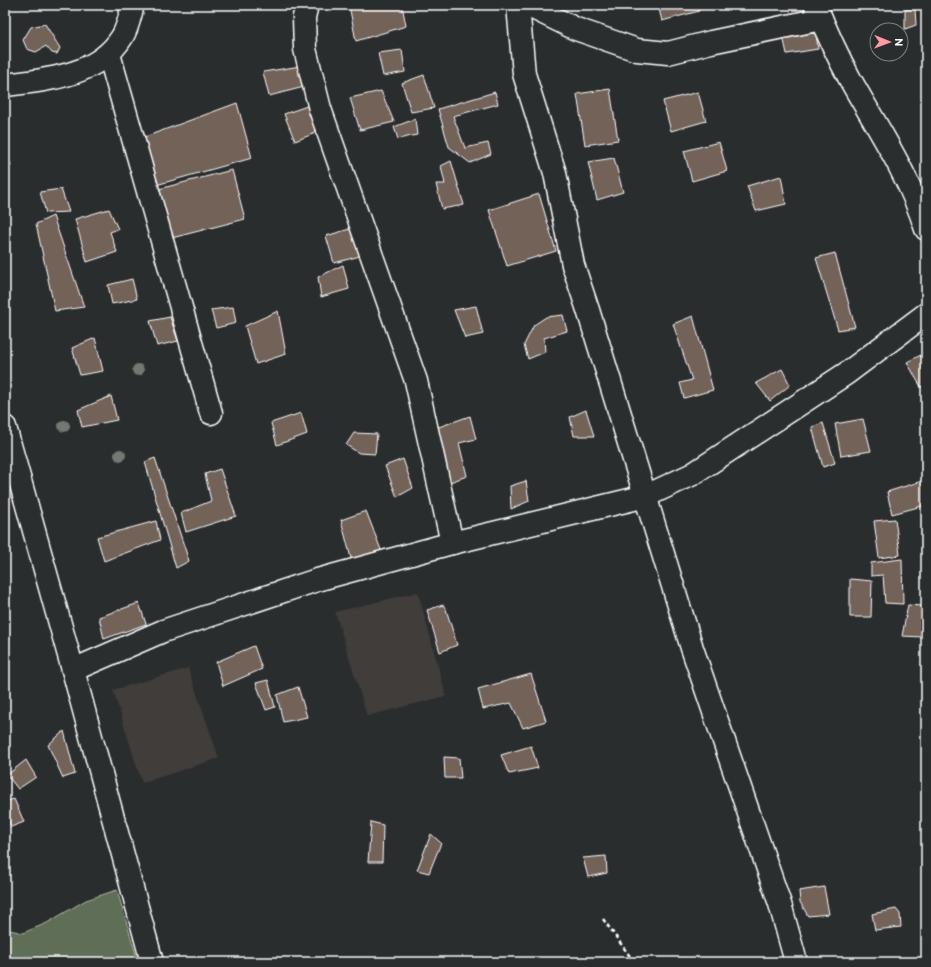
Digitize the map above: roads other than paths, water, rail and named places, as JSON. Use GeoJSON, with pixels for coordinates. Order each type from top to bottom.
{"type":"FeatureCollection","features":[{"type":"Feature","properties":{"kind":"street"},"geometry":{"type":"LineString","coordinates":[[5,85],[76,73],[109,54],[123,36],[133,5]]}},
{"type":"Feature","properties":{"kind":"street"},"geometry":{"type":"LineString","coordinates":[[307,5],[304,17],[305,49],[320,109],[416,381],[452,543]]}},
{"type":"Feature","properties":{"kind":"street"},"geometry":{"type":"LineString","coordinates":[[518,5],[524,74],[555,173],[573,265],[692,648],[780,904],[796,962]]}},
{"type":"Feature","properties":{"kind":"street"},"geometry":{"type":"LineString","coordinates":[[527,5],[576,29],[637,50],[668,53],[818,12],[850,80],[883,135],[910,188],[926,229]]}},
{"type":"Feature","properties":{"kind":"street"},"geometry":{"type":"LineString","coordinates":[[109,54],[211,412]]}},
{"type":"Feature","properties":{"kind":"street"},"geometry":{"type":"LineString","coordinates":[[73,670],[163,631],[317,580],[452,543],[646,496],[693,474],[847,373],[926,314]]}},
{"type":"Feature","properties":{"kind":"street"},"geometry":{"type":"LineString","coordinates":[[5,427],[152,962]]}}]}
